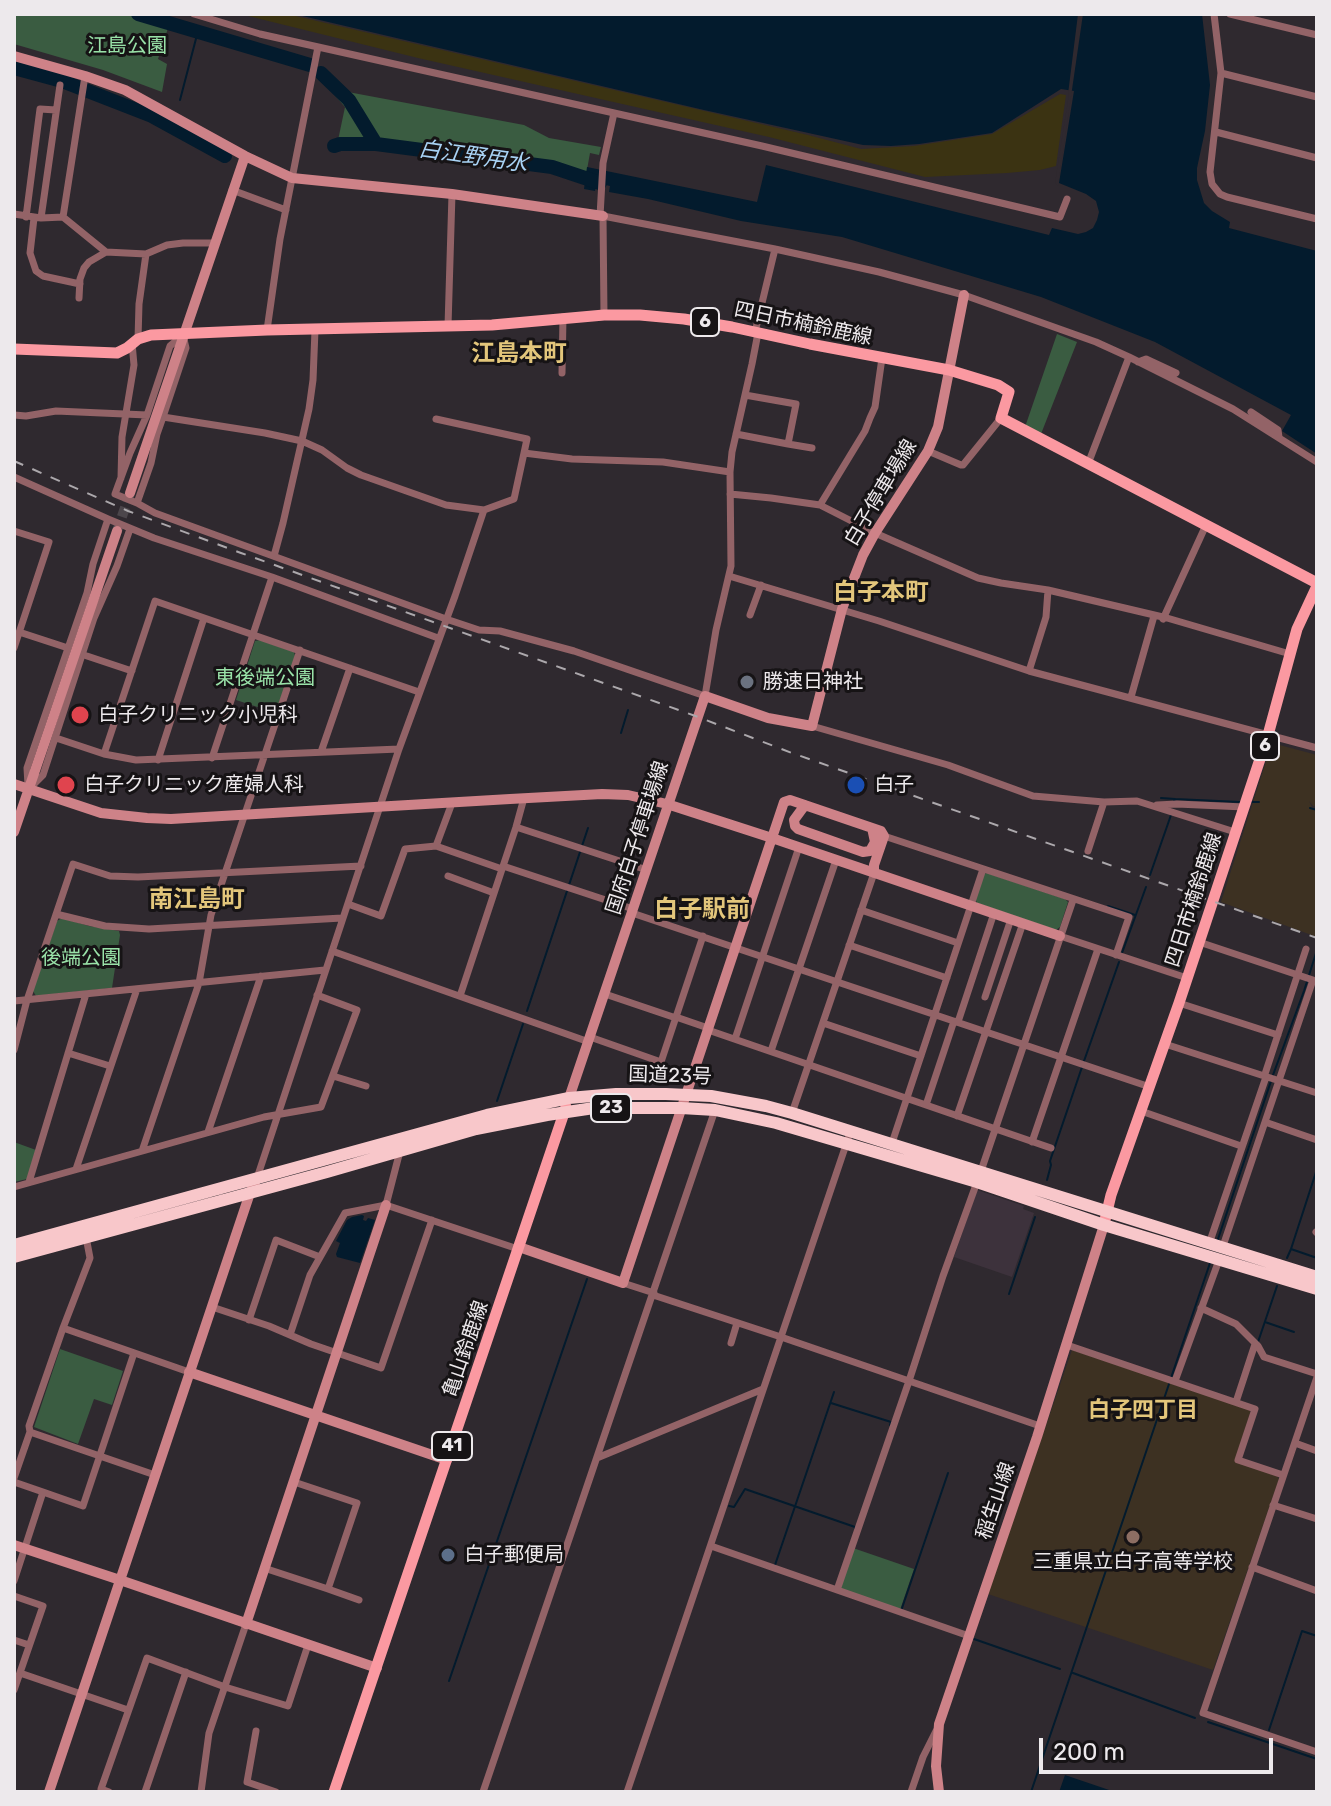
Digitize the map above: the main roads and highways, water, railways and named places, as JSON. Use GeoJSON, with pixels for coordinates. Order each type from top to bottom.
{"type":"FeatureCollection","features":[{"type":"Feature","properties":{"kind":"highway","name":"国道23号"},"geometry":{"type":"LineString","coordinates":[[14,1245],[464,1121],[569,1098],[686,1094],[745,1102],[792,1113],[849,1137],[1215,1252],[1317,1289]]}},
{"type":"Feature","properties":{"kind":"highway","name":"国道23号"},"geometry":{"type":"LineString","coordinates":[[14,1257],[476,1129],[594,1108],[715,1110],[892,1143],[979,1177]]}},
{"type":"Feature","properties":{"kind":"highway","name":"国道23号"},"geometry":{"type":"LineString","coordinates":[[1215,1252],[1317,1277]]}},
{"type":"Feature","properties":{"kind":"main road","name":"四日市楠鈴鹿線"},"geometry":{"type":"LineString","coordinates":[[14,349],[117,353],[151,335],[492,325],[604,315],[684,319],[949,370],[998,385],[1009,392],[1001,418],[1317,585],[1301,618],[1268,735],[1111,1195],[1106,1218]]}},
{"type":"Feature","properties":{"kind":"main road","name":"亀山鈴鹿線"},"geometry":{"type":"LineString","coordinates":[[334,1792],[569,1098]]}},
{"type":"Feature","properties":{"kind":"water"},"geometry":{"type":"Polygon","coordinates":[[[294,14],[1202,14],[1210,85],[1197,168],[1204,203],[1230,222],[1229,228],[1317,251],[1317,454],[1282,431],[1291,415],[1155,342],[1041,297],[842,237],[741,221],[609,192],[610,186],[597,183],[595,191],[584,189],[587,167],[757,202],[766,165],[1049,235],[1052,228],[1078,234],[1093,228],[1099,212],[1096,201],[1059,183],[1074,91],[1061,89],[992,133],[919,144],[863,145],[294,14]]]}},
{"type":"Feature","properties":{"kind":"water"},"geometry":{"type":"Polygon","coordinates":[[[362,1215],[363,1220],[375,1220],[360,1263],[337,1257],[340,1243],[336,1241],[347,1220],[362,1215]]]}},
{"type":"Feature","properties":{"kind":"water"},"geometry":{"type":"Polygon","coordinates":[[[1065,1775],[1115,1792],[1059,1792],[1065,1775]]]}},
{"type":"Feature","properties":{"kind":"waterway"},"geometry":{"type":"LineString","coordinates":[[138,14],[310,65]]}},
{"type":"Feature","properties":{"kind":"waterway"},"geometry":{"type":"LineString","coordinates":[[180,100],[198,31]]}},
{"type":"Feature","properties":{"kind":"waterway","name":"白江野用水"},"geometry":{"type":"LineString","coordinates":[[14,68],[62,81],[152,116],[225,156]]}},
{"type":"Feature","properties":{"kind":"waterway"},"geometry":{"type":"LineString","coordinates":[[321,73],[349,100],[376,144]]}},
{"type":"Feature","properties":{"kind":"waterway","name":"白江野用水"},"geometry":{"type":"LineString","coordinates":[[334,146],[376,144],[552,167],[600,183]]}},
{"type":"Feature","properties":{"kind":"waterway"},"geometry":{"type":"LineString","coordinates":[[621,733],[628,710]]}},
{"type":"Feature","properties":{"kind":"waterway"},"geometry":{"type":"LineString","coordinates":[[1161,798],[1175,799]]}},
{"type":"Feature","properties":{"kind":"waterway"},"geometry":{"type":"LineString","coordinates":[[1174,801],[1240,802]]}},
{"type":"Feature","properties":{"kind":"waterway"},"geometry":{"type":"LineString","coordinates":[[1251,802],[1259,802]]}},
{"type":"Feature","properties":{"kind":"waterway"},"geometry":{"type":"LineString","coordinates":[[1310,808],[1317,810]]}},
{"type":"Feature","properties":{"kind":"waterway"},"geometry":{"type":"LineString","coordinates":[[1150,875],[1171,815]]}},
{"type":"Feature","properties":{"kind":"waterway"},"geometry":{"type":"LineString","coordinates":[[569,885],[588,828]]}},
{"type":"Feature","properties":{"kind":"waterway"},"geometry":{"type":"LineString","coordinates":[[1122,953],[1146,887]]}},
{"type":"Feature","properties":{"kind":"waterway"},"geometry":{"type":"LineString","coordinates":[[527,1011],[567,891]]}},
{"type":"Feature","properties":{"kind":"waterway"},"geometry":{"type":"LineString","coordinates":[[1108,906],[1135,915]]}},
{"type":"Feature","properties":{"kind":"waterway"},"geometry":{"type":"LineString","coordinates":[[1273,1075],[1317,950]]}},
{"type":"Feature","properties":{"kind":"waterway"},"geometry":{"type":"LineString","coordinates":[[1084,1061],[1119,962]]}},
{"type":"Feature","properties":{"kind":"waterway"},"geometry":{"type":"LineString","coordinates":[[497,1101],[523,1024]]}},
{"type":"Feature","properties":{"kind":"waterway"},"geometry":{"type":"LineString","coordinates":[[1047,1180],[1050,1161],[1082,1067]]}},
{"type":"Feature","properties":{"kind":"waterway"},"geometry":{"type":"LineString","coordinates":[[1217,1242],[1271,1081]]}},
{"type":"Feature","properties":{"kind":"waterway"},"geometry":{"type":"LineString","coordinates":[[1317,1169],[1291,1249],[1317,1258]]}},
{"type":"Feature","properties":{"kind":"waterway"},"geometry":{"type":"LineString","coordinates":[[1009,1294],[1035,1217]]}},
{"type":"Feature","properties":{"kind":"waterway"},"geometry":{"type":"LineString","coordinates":[[1287,1258],[1291,1249]]}},
{"type":"Feature","properties":{"kind":"waterway"},"geometry":{"type":"LineString","coordinates":[[1171,1378],[1210,1263]]}},
{"type":"Feature","properties":{"kind":"waterway"},"geometry":{"type":"LineString","coordinates":[[449,1681],[587,1279]]}},
{"type":"Feature","properties":{"kind":"waterway"},"geometry":{"type":"LineString","coordinates":[[1258,1342],[1277,1286]]}},
{"type":"Feature","properties":{"kind":"waterway"},"geometry":{"type":"LineString","coordinates":[[1265,1322],[1294,1332]]}},
{"type":"Feature","properties":{"kind":"waterway"},"geometry":{"type":"LineString","coordinates":[[1031,1792],[1169,1384]]}},
{"type":"Feature","properties":{"kind":"waterway"},"geometry":{"type":"LineString","coordinates":[[775,1565],[834,1392]]}},
{"type":"Feature","properties":{"kind":"waterway"},"geometry":{"type":"LineString","coordinates":[[831,1403],[891,1422],[890,1425]]}},
{"type":"Feature","properties":{"kind":"waterway"},"geometry":{"type":"LineString","coordinates":[[901,1611],[948,1473]]}},
{"type":"Feature","properties":{"kind":"waterway"},"geometry":{"type":"LineString","coordinates":[[729,1506],[734,1507],[745,1489],[855,1529]]}},
{"type":"Feature","properties":{"kind":"waterway"},"geometry":{"type":"LineString","coordinates":[[1269,1730],[1302,1631],[1317,1636]]}},
{"type":"Feature","properties":{"kind":"waterway"},"geometry":{"type":"LineString","coordinates":[[974,1639],[1060,1669]]}},
{"type":"Feature","properties":{"kind":"waterway"},"geometry":{"type":"LineString","coordinates":[[1073,1673],[1195,1718]]}},
{"type":"Feature","properties":{"kind":"waterway"},"geometry":{"type":"LineString","coordinates":[[1208,1722],[1317,1759]]}},
{"type":"Feature","properties":{"kind":"tunnel"},"geometry":{"type":"LineString","coordinates":[[117,531],[130,493]]}},
{"type":"Feature","properties":{"kind":"railway"},"geometry":{"type":"LineString","coordinates":[[14,461],[128,511],[241,553],[792,753],[1317,938]]}},
{"type":"Feature","properties":{"kind":"place","name":"勝速日神社"},"geometry":{"type":"Point","coordinates":[747,682]}},
{"type":"Feature","properties":{"kind":"place","name":"白子クリニック小児科"},"geometry":{"type":"Point","coordinates":[80,715]}},
{"type":"Feature","properties":{"kind":"place","name":"白子クリニック産婦人科"},"geometry":{"type":"Point","coordinates":[66,785]}},
{"type":"Feature","properties":{"kind":"place","name":"白子"},"geometry":{"type":"Point","coordinates":[856,785]}},
{"type":"Feature","properties":{"kind":"place","name":"三重県立白子高等学校"},"geometry":{"type":"Point","coordinates":[1133,1537]}},
{"type":"Feature","properties":{"kind":"place","name":"白子郵便局"},"geometry":{"type":"Point","coordinates":[448,1555]}},
{"type":"Feature","properties":{"kind":"district","name":"江島本町"},"geometry":{"type":"Point","coordinates":[519,354]}},
{"type":"Feature","properties":{"kind":"district","name":"白子本町"},"geometry":{"type":"Point","coordinates":[881,593]}},
{"type":"Feature","properties":{"kind":"district","name":"南江島町"},"geometry":{"type":"Point","coordinates":[197,900]}},
{"type":"Feature","properties":{"kind":"district","name":"白子駅前"},"geometry":{"type":"Point","coordinates":[702,910]}},
{"type":"Feature","properties":{"kind":"district","name":"白子四丁目"},"geometry":{"type":"Point","coordinates":[1143,1411]}},
{"type":"Feature","properties":{"kind":"park label","name":"江島公園"},"geometry":{"type":"Point","coordinates":[127,46]}},
{"type":"Feature","properties":{"kind":"park label","name":"東後端公園"},"geometry":{"type":"Point","coordinates":[265,678]}},
{"type":"Feature","properties":{"kind":"park label","name":"後端公園"},"geometry":{"type":"Point","coordinates":[81,958]}}]}
